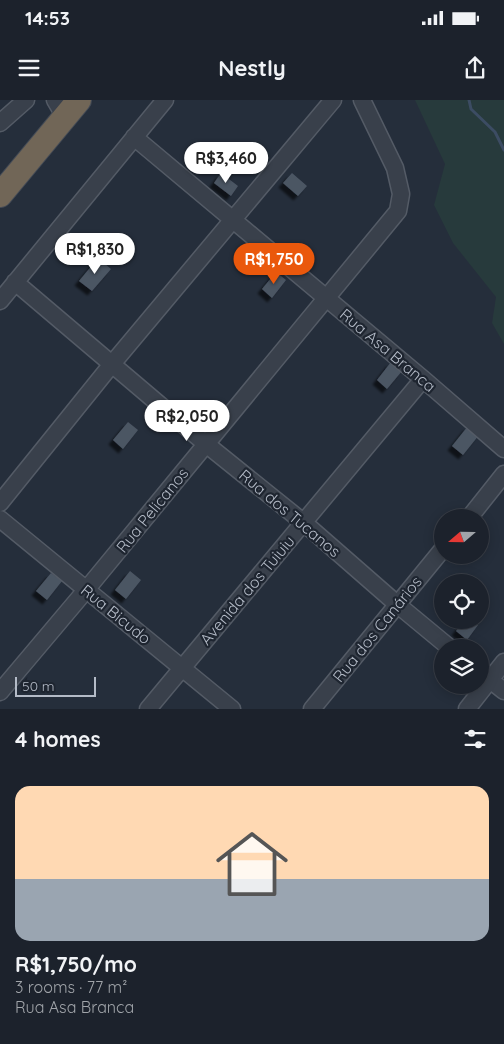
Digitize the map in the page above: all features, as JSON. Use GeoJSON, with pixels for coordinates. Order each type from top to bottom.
{"type":"FeatureCollection","features":[{"type":"Feature","properties":{"kind":"highway"},"geometry":{"type":"LineString","coordinates":[[0,195],[66,106]]}},
{"type":"Feature","properties":{"kind":"street"},"geometry":{"type":"LineString","coordinates":[[0,123],[26,100]]}},
{"type":"Feature","properties":{"kind":"street"},"geometry":{"type":"LineString","coordinates":[[0,300],[165,100]]}},
{"type":"Feature","properties":{"kind":"street"},"geometry":{"type":"LineString","coordinates":[[0,503],[112,364],[334,100]]}},
{"type":"Feature","properties":{"kind":"street","name":"Rua Pelicanos"},"geometry":{"type":"LineString","coordinates":[[0,692],[398,211],[401,194],[395,168],[362,100]]}},
{"type":"Feature","properties":{"kind":"street","name":"Rua Asa Branca"},"geometry":{"type":"LineString","coordinates":[[134,137],[504,449]]}},
{"type":"Feature","properties":{"kind":"street","name":"Rua dos Tucanos"},"geometry":{"type":"LineString","coordinates":[[15,282],[206,444],[304,522],[439,639]]}},
{"type":"Feature","properties":{"kind":"street","name":"Avenida dos Tuiuiu"},"geometry":{"type":"LineString","coordinates":[[148,709],[423,379]]}},
{"type":"Feature","properties":{"kind":"street"},"geometry":{"type":"LineString","coordinates":[[476,509],[504,474]]}},
{"type":"Feature","properties":{"kind":"street","name":"Rua Bicudo"},"geometry":{"type":"LineString","coordinates":[[0,519],[232,709]]}},
{"type":"Feature","properties":{"kind":"street","name":"Rua dos Canários"},"geometry":{"type":"LineString","coordinates":[[312,709],[434,560]]}},
{"type":"Feature","properties":{"kind":"street"},"geometry":{"type":"LineString","coordinates":[[489,673],[504,662]]}},
{"type":"Feature","properties":{"kind":"street"},"geometry":{"type":"LineString","coordinates":[[489,679],[504,691]]}},
{"type":"Feature","properties":{"kind":"street"},"geometry":{"type":"LineString","coordinates":[[467,709],[475,694]]}},
{"type":"Feature","properties":{"kind":"shaded area"},"geometry":{"type":"Polygon","coordinates":[[[415,100],[504,100],[504,344],[492,323],[496,297],[453,243],[434,205],[445,164],[415,100]]]}},
{"type":"Feature","properties":{"kind":"building"},"geometry":{"type":"Polygon","coordinates":[[[221,173],[238,186],[231,196],[214,183],[221,173]]]}},
{"type":"Feature","properties":{"kind":"building"},"geometry":{"type":"Polygon","coordinates":[[[292,173],[307,186],[298,196],[283,183],[292,173]]]}},
{"type":"Feature","properties":{"kind":"building"},"geometry":{"type":"Polygon","coordinates":[[[98,258],[111,269],[92,291],[79,281],[98,258]]]}},
{"type":"Feature","properties":{"kind":"building"},"geometry":{"type":"Polygon","coordinates":[[[276,272],[286,280],[272,298],[262,289],[276,272]]]}},
{"type":"Feature","properties":{"kind":"building"},"geometry":{"type":"Polygon","coordinates":[[[391,362],[402,371],[387,389],[377,380],[391,362]]]}},
{"type":"Feature","properties":{"kind":"building"},"geometry":{"type":"Polygon","coordinates":[[[128,422],[138,430],[123,449],[113,440],[128,422]]]}},
{"type":"Feature","properties":{"kind":"building"},"geometry":{"type":"Polygon","coordinates":[[[468,426],[479,435],[463,455],[452,446],[468,426]]]}},
{"type":"Feature","properties":{"kind":"building"},"geometry":{"type":"Polygon","coordinates":[[[130,571],[141,580],[126,599],[115,590],[130,571]]]}},
{"type":"Feature","properties":{"kind":"building"},"geometry":{"type":"Polygon","coordinates":[[[51,573],[62,581],[47,600],[36,591],[51,573]]]}},
{"type":"Feature","properties":{"kind":"building"},"geometry":{"type":"Polygon","coordinates":[[[458,629],[475,629],[468,639],[456,631],[458,629]]]}},
{"type":"Feature","properties":{"kind":"waterway"},"geometry":{"type":"LineString","coordinates":[[469,100],[471,109],[495,132],[504,150]]}}]}
